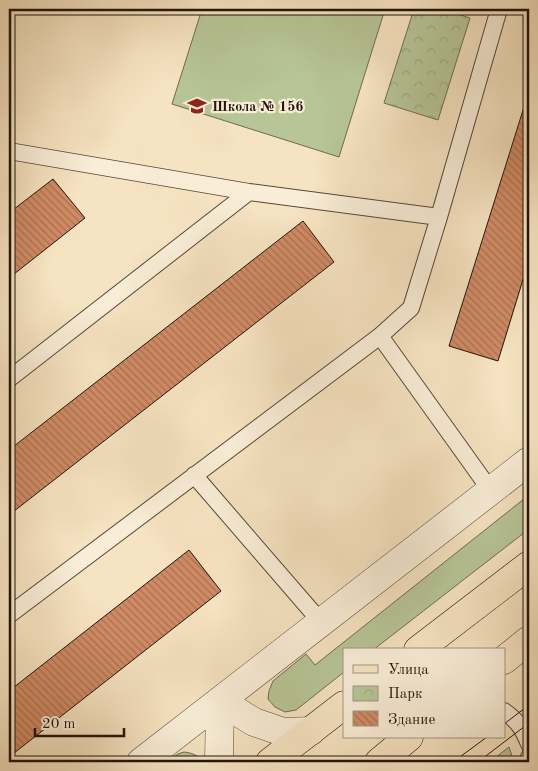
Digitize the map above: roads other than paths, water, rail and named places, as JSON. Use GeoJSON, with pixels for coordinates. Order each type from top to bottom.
{"type":"FeatureCollection","features":[{"type":"Feature","properties":{"kind":"main road"},"geometry":{"type":"LineString","coordinates":[[421,648],[529,566]]}},
{"type":"Feature","properties":{"kind":"main road"},"geometry":{"type":"LineString","coordinates":[[506,658],[529,640]]}},
{"type":"Feature","properties":{"kind":"main road"},"geometry":{"type":"LineString","coordinates":[[270,762],[343,707]]}},
{"type":"Feature","properties":{"kind":"main road"},"geometry":{"type":"LineString","coordinates":[[379,762],[408,738]]}},
{"type":"Feature","properties":{"kind":"street"},"geometry":{"type":"LineString","coordinates":[[141,762],[529,461]]}},
{"type":"Feature","properties":{"kind":"street"},"geometry":{"type":"LineString","coordinates":[[220,701],[254,722],[284,732],[311,731]]}},
{"type":"Feature","properties":{"kind":"street"},"geometry":{"type":"LineString","coordinates":[[220,701],[220,762]]}},
{"type":"Feature","properties":{"kind":"lane"},"geometry":{"type":"LineString","coordinates":[[9,614],[380,336],[411,308],[499,9]]}},
{"type":"Feature","properties":{"kind":"lane"},"geometry":{"type":"LineString","coordinates":[[9,151],[249,192],[439,217]]}},
{"type":"Feature","properties":{"kind":"lane"},"geometry":{"type":"LineString","coordinates":[[9,379],[249,192]]}},
{"type":"Feature","properties":{"kind":"lane"},"geometry":{"type":"LineString","coordinates":[[380,336],[491,491]]}},
{"type":"Feature","properties":{"kind":"lane"},"geometry":{"type":"LineString","coordinates":[[194,475],[321,622]]}},
{"type":"Feature","properties":{"kind":"lane"},"geometry":{"type":"LineString","coordinates":[[506,713],[522,728],[529,744]]}},
{"type":"Feature","properties":{"kind":"lane"},"geometry":{"type":"LineString","coordinates":[[529,756],[529,762]]}},
{"type":"Feature","properties":{"kind":"tram line"},"geometry":{"type":"LineString","coordinates":[[506,722],[529,705]]}},
{"type":"Feature","properties":{"kind":"tram line"},"geometry":{"type":"LineString","coordinates":[[478,762],[529,723]]}},
{"type":"Feature","properties":{"kind":"tram line"},"geometry":{"type":"LineString","coordinates":[[453,762],[486,738]]}},
{"type":"Feature","properties":{"kind":"place","name":"Школа № 156"},"geometry":{"type":"Point","coordinates":[197,106]}}]}
